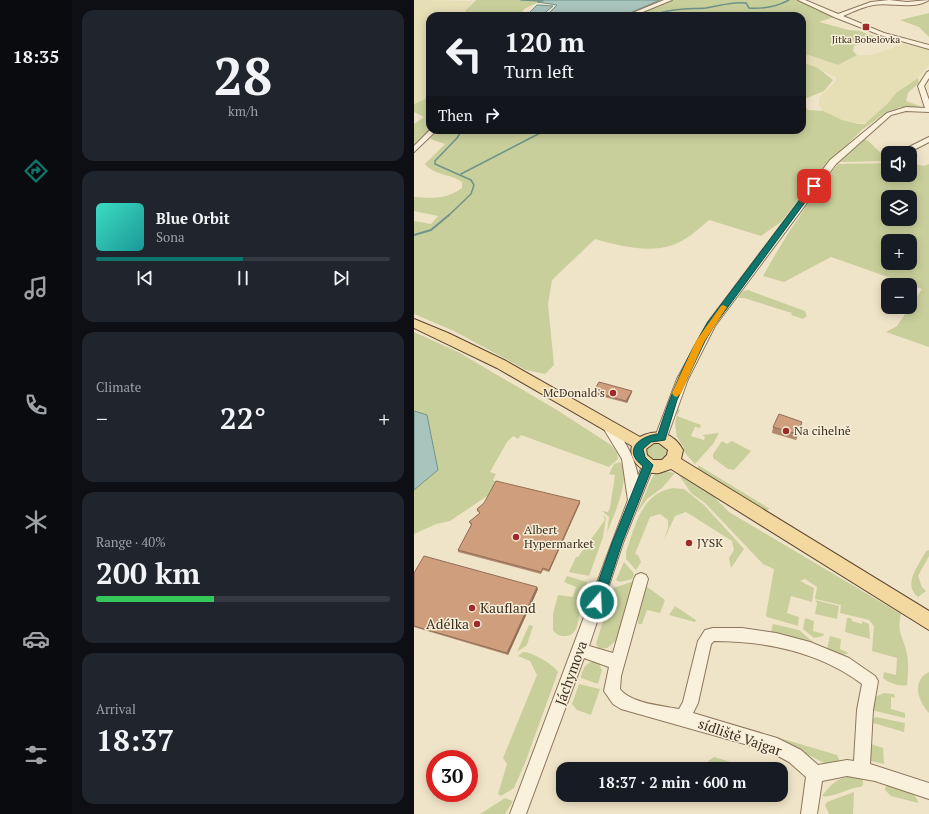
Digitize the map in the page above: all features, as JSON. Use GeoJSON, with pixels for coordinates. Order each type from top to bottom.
{"type":"FeatureCollection","features":[{"type":"Feature","properties":{"kind":"main road"},"geometry":{"type":"LineString","coordinates":[[414,323],[446,336],[493,360],[641,444]]}},
{"type":"Feature","properties":{"kind":"main road"},"geometry":{"type":"LineString","coordinates":[[662,437],[670,441],[675,449],[672,461],[661,466],[648,465],[641,460],[639,456],[638,451],[641,444],[648,439],[662,437]]}},
{"type":"Feature","properties":{"kind":"main road"},"geometry":{"type":"LineString","coordinates":[[672,461],[929,621]]}},
{"type":"Feature","properties":{"kind":"street"},"geometry":{"type":"LineString","coordinates":[[638,12],[668,0]]}},
{"type":"Feature","properties":{"kind":"street"},"geometry":{"type":"LineString","coordinates":[[801,0],[836,16],[888,36],[929,47]]}},
{"type":"Feature","properties":{"kind":"street"},"geometry":{"type":"LineString","coordinates":[[836,16],[871,4],[889,2],[908,4],[927,0]]}},
{"type":"Feature","properties":{"kind":"street"},"geometry":{"type":"LineString","coordinates":[[843,13],[851,17],[849,21]]}},
{"type":"Feature","properties":{"kind":"street"},"geometry":{"type":"LineString","coordinates":[[662,437],[672,400],[704,336],[833,162],[889,114],[906,109],[929,110],[921,86],[929,73]]}},
{"type":"Feature","properties":{"kind":"street"},"geometry":{"type":"LineString","coordinates":[[414,150],[430,134]]}},
{"type":"Feature","properties":{"kind":"street"},"geometry":{"type":"LineString","coordinates":[[915,146],[929,139]]}},
{"type":"Feature","properties":{"kind":"street"},"geometry":{"type":"LineString","coordinates":[[608,425],[628,455],[632,476],[633,502]]}},
{"type":"Feature","properties":{"kind":"street","name":"Jáchymova"},"geometry":{"type":"LineString","coordinates":[[518,814],[648,465]]}},
{"type":"Feature","properties":{"kind":"street","name":"sídliště Vajgar"},"geometry":{"type":"LineString","coordinates":[[641,579],[618,662],[612,692],[618,699],[656,713],[683,718],[771,744],[795,756],[815,774]]}},
{"type":"Feature","properties":{"kind":"street","name":"sídliště Vajgar"},"geometry":{"type":"LineString","coordinates":[[683,718],[690,702],[705,641],[710,635],[715,634],[732,636],[742,634],[775,639],[816,651],[862,675],[870,681],[865,710],[862,771]]}},
{"type":"Feature","properties":{"kind":"street"},"geometry":{"type":"LineString","coordinates":[[580,650],[618,662]]}},
{"type":"Feature","properties":{"kind":"street"},"geometry":{"type":"LineString","coordinates":[[809,814],[815,774],[847,768],[929,791]]}},
{"type":"Feature","properties":{"kind":"shaded area"},"geometry":{"type":"Polygon","coordinates":[[[414,0],[473,1],[465,11],[466,12],[426,12],[426,99],[414,104],[414,0]]]}},
{"type":"Feature","properties":{"kind":"shaded area"},"geometry":{"type":"Polygon","coordinates":[[[903,44],[929,50],[929,65],[918,78],[900,90],[868,122],[858,124],[842,120],[823,111],[819,105],[819,98],[835,82],[836,78],[806,64],[806,55],[809,55],[838,65],[857,55],[872,55],[903,44]]]}},
{"type":"Feature","properties":{"kind":"green space"},"geometry":{"type":"Polygon","coordinates":[[[476,0],[543,0],[524,9],[522,12],[465,11],[476,0]]]}},
{"type":"Feature","properties":{"kind":"green space"},"geometry":{"type":"Polygon","coordinates":[[[673,0],[799,0],[834,17],[819,22],[849,30],[860,31],[878,38],[854,46],[853,51],[857,55],[838,65],[809,55],[806,55],[806,12],[643,12],[673,0]]]}},
{"type":"Feature","properties":{"kind":"green space"},"geometry":{"type":"Polygon","coordinates":[[[929,13],[929,37],[919,27],[900,20],[929,13]]]}},
{"type":"Feature","properties":{"kind":"green space"},"geometry":{"type":"Polygon","coordinates":[[[806,64],[818,68],[833,80],[824,91],[806,98],[806,64]]]}},
{"type":"Feature","properties":{"kind":"green space"},"geometry":{"type":"Polygon","coordinates":[[[918,78],[919,83],[908,93],[906,101],[922,107],[901,107],[887,112],[863,129],[826,165],[781,222],[761,236],[709,220],[685,239],[675,244],[652,249],[628,247],[595,239],[552,280],[548,304],[554,365],[545,374],[526,370],[454,331],[414,314],[414,221],[431,224],[438,216],[414,211],[414,197],[433,198],[450,195],[462,188],[462,182],[458,179],[428,168],[425,164],[445,144],[430,139],[434,134],[806,134],[806,108],[808,110],[823,111],[842,120],[865,124],[889,102],[896,93],[918,78]]]}},
{"type":"Feature","properties":{"kind":"green space"},"geometry":{"type":"Polygon","coordinates":[[[426,99],[426,134],[414,144],[414,124],[424,117],[414,112],[414,104],[426,99]]]}},
{"type":"Feature","properties":{"kind":"green space"},"geometry":{"type":"Polygon","coordinates":[[[865,139],[881,153],[881,161],[840,162],[865,139]]]}},
{"type":"Feature","properties":{"kind":"green space"},"geometry":{"type":"Polygon","coordinates":[[[881,163],[881,182],[917,182],[917,164],[924,166],[929,164],[929,347],[886,332],[897,326],[905,314],[917,314],[917,296],[922,289],[917,287],[917,278],[891,278],[831,257],[784,282],[763,276],[798,218],[838,164],[881,163]]]}},
{"type":"Feature","properties":{"kind":"green space"},"geometry":{"type":"Polygon","coordinates":[[[748,290],[805,311],[807,316],[803,319],[791,315],[792,313],[744,298],[738,298],[743,291],[748,290]]]}},
{"type":"Feature","properties":{"kind":"green space"},"geometry":{"type":"Polygon","coordinates":[[[414,332],[460,353],[557,410],[611,445],[617,453],[618,459],[609,467],[521,435],[518,439],[513,436],[507,442],[490,472],[496,474],[493,480],[497,482],[490,494],[450,521],[436,524],[414,534],[414,490],[438,470],[427,415],[414,411],[414,332]]]}},
{"type":"Feature","properties":{"kind":"green space"},"geometry":{"type":"Polygon","coordinates":[[[678,409],[680,410],[677,416],[701,425],[700,428],[695,427],[691,436],[704,440],[705,437],[702,435],[719,433],[713,444],[695,464],[685,453],[683,446],[677,437],[675,424],[678,409]]]}},
{"type":"Feature","properties":{"kind":"green space"},"geometry":{"type":"Polygon","coordinates":[[[722,441],[727,444],[732,441],[751,451],[734,470],[728,469],[713,458],[713,454],[722,441]]]}},
{"type":"Feature","properties":{"kind":"green space"},"geometry":{"type":"Polygon","coordinates":[[[653,443],[661,443],[667,447],[668,453],[664,459],[652,460],[646,456],[647,447],[653,443]]]}},
{"type":"Feature","properties":{"kind":"green space"},"geometry":{"type":"Polygon","coordinates":[[[620,462],[624,477],[623,487],[607,533],[609,517],[602,511],[608,512],[610,508],[615,475],[609,474],[614,464],[620,462]]]}},
{"type":"Feature","properties":{"kind":"green space"},"geometry":{"type":"Polygon","coordinates":[[[698,465],[770,509],[762,512],[698,469],[698,465]]]}},
{"type":"Feature","properties":{"kind":"green space"},"geometry":{"type":"Polygon","coordinates":[[[664,471],[675,473],[662,488],[647,499],[637,513],[654,475],[664,471]]]}},
{"type":"Feature","properties":{"kind":"green space"},"geometry":{"type":"Polygon","coordinates":[[[679,475],[714,497],[729,512],[901,614],[899,626],[906,648],[908,661],[907,685],[894,684],[883,678],[884,672],[896,675],[897,658],[872,651],[874,626],[869,620],[840,613],[841,605],[815,599],[817,587],[805,579],[800,581],[814,588],[812,602],[791,596],[787,613],[799,617],[798,626],[767,617],[766,615],[774,569],[763,564],[705,503],[691,493],[679,475]]]}},
{"type":"Feature","properties":{"kind":"green space"},"geometry":{"type":"Polygon","coordinates":[[[673,488],[684,489],[704,505],[744,549],[731,568],[729,558],[734,550],[732,541],[686,512],[675,516],[663,542],[668,528],[668,520],[660,514],[650,517],[635,554],[638,555],[641,562],[636,570],[626,559],[626,552],[636,522],[646,504],[662,491],[673,488]]]}},
{"type":"Feature","properties":{"kind":"green space"},"geometry":{"type":"Polygon","coordinates":[[[603,515],[606,518],[603,537],[589,576],[569,572],[576,557],[578,557],[605,520],[603,515]]]}},
{"type":"Feature","properties":{"kind":"green space"},"geometry":{"type":"Polygon","coordinates":[[[929,550],[929,556],[918,576],[922,587],[926,591],[918,597],[913,592],[913,574],[926,551],[929,550]]]}},
{"type":"Feature","properties":{"kind":"green space"},"geometry":{"type":"Polygon","coordinates":[[[624,562],[634,575],[632,579],[620,582],[616,580],[624,562]]]}},
{"type":"Feature","properties":{"kind":"green space"},"geometry":{"type":"Polygon","coordinates":[[[567,576],[587,582],[584,590],[581,589],[578,599],[581,599],[576,628],[570,635],[562,636],[555,633],[553,630],[553,614],[558,595],[573,597],[576,587],[564,582],[567,576]]]}},
{"type":"Feature","properties":{"kind":"green space"},"geometry":{"type":"Polygon","coordinates":[[[634,581],[618,639],[607,648],[599,649],[596,644],[613,588],[634,581]]]}},
{"type":"Feature","properties":{"kind":"green space"},"geometry":{"type":"Polygon","coordinates":[[[646,586],[665,600],[660,613],[647,610],[642,624],[638,624],[639,608],[646,586]]]}},
{"type":"Feature","properties":{"kind":"green space"},"geometry":{"type":"Polygon","coordinates":[[[815,600],[839,606],[837,619],[815,614],[817,603],[815,600]]]}},
{"type":"Feature","properties":{"kind":"green space"},"geometry":{"type":"Polygon","coordinates":[[[675,606],[696,620],[695,622],[669,615],[675,606]]]}},
{"type":"Feature","properties":{"kind":"green space"},"geometry":{"type":"Polygon","coordinates":[[[805,618],[814,621],[813,631],[824,634],[823,636],[814,638],[803,629],[805,618]]]}},
{"type":"Feature","properties":{"kind":"green space"},"geometry":{"type":"Polygon","coordinates":[[[847,618],[851,618],[852,621],[862,624],[862,621],[869,624],[870,639],[845,632],[847,618]]]}},
{"type":"Feature","properties":{"kind":"green space"},"geometry":{"type":"Polygon","coordinates":[[[773,624],[799,630],[820,648],[770,636],[773,624]]]}},
{"type":"Feature","properties":{"kind":"green space"},"geometry":{"type":"Polygon","coordinates":[[[529,625],[533,626],[527,645],[517,652],[529,625]]]}},
{"type":"Feature","properties":{"kind":"green space"},"geometry":{"type":"Polygon","coordinates":[[[830,636],[841,639],[840,649],[849,653],[843,655],[827,649],[830,636]]]}},
{"type":"Feature","properties":{"kind":"green space"},"geometry":{"type":"Polygon","coordinates":[[[523,652],[542,659],[558,672],[525,763],[514,788],[501,796],[498,794],[507,764],[503,758],[537,675],[530,661],[518,656],[523,652]]]}},
{"type":"Feature","properties":{"kind":"green space"},"geometry":{"type":"Polygon","coordinates":[[[594,661],[599,664],[602,670],[598,684],[581,678],[584,667],[588,663],[594,661]]]}},
{"type":"Feature","properties":{"kind":"green space"},"geometry":{"type":"Polygon","coordinates":[[[929,672],[929,713],[919,697],[918,686],[923,676],[929,672]]]}},
{"type":"Feature","properties":{"kind":"green space"},"geometry":{"type":"Polygon","coordinates":[[[579,684],[600,689],[591,715],[577,710],[572,704],[579,684]]]}},
{"type":"Feature","properties":{"kind":"green space"},"geometry":{"type":"Polygon","coordinates":[[[884,693],[894,694],[895,698],[891,697],[891,709],[905,713],[905,718],[871,710],[873,698],[884,693]]]}},
{"type":"Feature","properties":{"kind":"green space"},"geometry":{"type":"Polygon","coordinates":[[[876,717],[905,723],[904,732],[873,723],[871,744],[883,748],[884,764],[867,760],[872,719],[876,717]]]}},
{"type":"Feature","properties":{"kind":"green space"},"geometry":{"type":"Polygon","coordinates":[[[773,736],[837,755],[840,762],[826,764],[791,746],[773,739],[773,736]]]}},
{"type":"Feature","properties":{"kind":"green space"},"geometry":{"type":"Polygon","coordinates":[[[714,757],[730,762],[707,762],[714,757]]]}},
{"type":"Feature","properties":{"kind":"green space"},"geometry":{"type":"Polygon","coordinates":[[[849,777],[863,779],[863,785],[861,787],[831,796],[822,796],[837,781],[849,777]]]}},
{"type":"Feature","properties":{"kind":"green space"},"geometry":{"type":"Polygon","coordinates":[[[886,785],[913,794],[918,803],[891,796],[885,790],[886,785]]]}},
{"type":"Feature","properties":{"kind":"green space"},"geometry":{"type":"Polygon","coordinates":[[[854,792],[853,814],[829,814],[825,805],[827,802],[854,792]]]}},
{"type":"Feature","properties":{"kind":"green space"},"geometry":{"type":"Polygon","coordinates":[[[505,798],[513,801],[505,814],[480,814],[505,798]]]}},
{"type":"Feature","properties":{"kind":"water"},"geometry":{"type":"Polygon","coordinates":[[[543,0],[660,0],[632,12],[550,12],[557,5],[537,2],[543,0]]]}},
{"type":"Feature","properties":{"kind":"water"},"geometry":{"type":"Polygon","coordinates":[[[537,5],[553,6],[546,12],[530,12],[537,5]]]}},
{"type":"Feature","properties":{"kind":"water"},"geometry":{"type":"Polygon","coordinates":[[[414,411],[427,415],[438,470],[414,490],[414,411]]]}},
{"type":"Feature","properties":{"kind":"building","name":"McDonald's"},"geometry":{"type":"Polygon","coordinates":[[[599,382],[632,391],[626,401],[593,392],[599,382]]]}},
{"type":"Feature","properties":{"kind":"building"},"geometry":{"type":"Polygon","coordinates":[[[779,414],[802,422],[797,434],[773,427],[779,414]]]}},
{"type":"Feature","properties":{"kind":"building","name":"Albert Hypermarket"},"geometry":{"type":"Polygon","coordinates":[[[496,481],[580,501],[549,570],[543,568],[541,572],[458,550],[472,524],[469,522],[480,513],[477,509],[484,503],[496,481]]]}},
{"type":"Feature","properties":{"kind":"building","name":"Kaufland"},"geometry":{"type":"Polygon","coordinates":[[[424,556],[537,587],[507,653],[414,626],[414,573],[424,556]]]}},
{"type":"Feature","properties":{"kind":"waterway"},"geometry":{"type":"LineString","coordinates":[[521,0],[543,1]]}},
{"type":"Feature","properties":{"kind":"waterway"},"geometry":{"type":"LineString","coordinates":[[664,12],[671,10],[706,8],[736,3],[746,3],[749,8],[765,8],[775,6],[789,0]]}},
{"type":"Feature","properties":{"kind":"waterway"},"geometry":{"type":"LineString","coordinates":[[448,216],[471,194],[474,185],[471,180],[435,164],[435,161],[460,134]]}},
{"type":"Feature","properties":{"kind":"waterway"},"geometry":{"type":"LineString","coordinates":[[461,174],[538,134]]}},
{"type":"Feature","properties":{"kind":"waterway"},"geometry":{"type":"LineString","coordinates":[[414,235],[431,230],[449,215]]}},
{"type":"Feature","properties":{"kind":"slow traffic"},"geometry":{"type":"LineString","coordinates":[[677,393],[700,341],[723,307]]}},
{"type":"Feature","properties":{"kind":"place","name":"Jitka Bobelovka"},"geometry":{"type":"Point","coordinates":[866,27]}},
{"type":"Feature","properties":{"kind":"place","name":"McDonald's"},"geometry":{"type":"Point","coordinates":[613,393]}},
{"type":"Feature","properties":{"kind":"place","name":"Na cihelně"},"geometry":{"type":"Point","coordinates":[786,431]}},
{"type":"Feature","properties":{"kind":"place","name":"Albert Hypermarket"},"geometry":{"type":"Point","coordinates":[516,537]}},
{"type":"Feature","properties":{"kind":"place","name":"JYSK"},"geometry":{"type":"Point","coordinates":[689,543]}},
{"type":"Feature","properties":{"kind":"place","name":"Kaufland"},"geometry":{"type":"Point","coordinates":[472,608]}},
{"type":"Feature","properties":{"kind":"place","name":"Adélka"},"geometry":{"type":"Point","coordinates":[477,624]}},
{"type":"Feature","properties":{"kind":"route"},"geometry":{"type":"LineString","coordinates":[[597,602],[617,543],[648,465],[641,460],[638,451],[639,447],[644,441],[652,437],[662,437],[672,400],[678,391],[700,341],[711,324],[814,186]]}}]}
